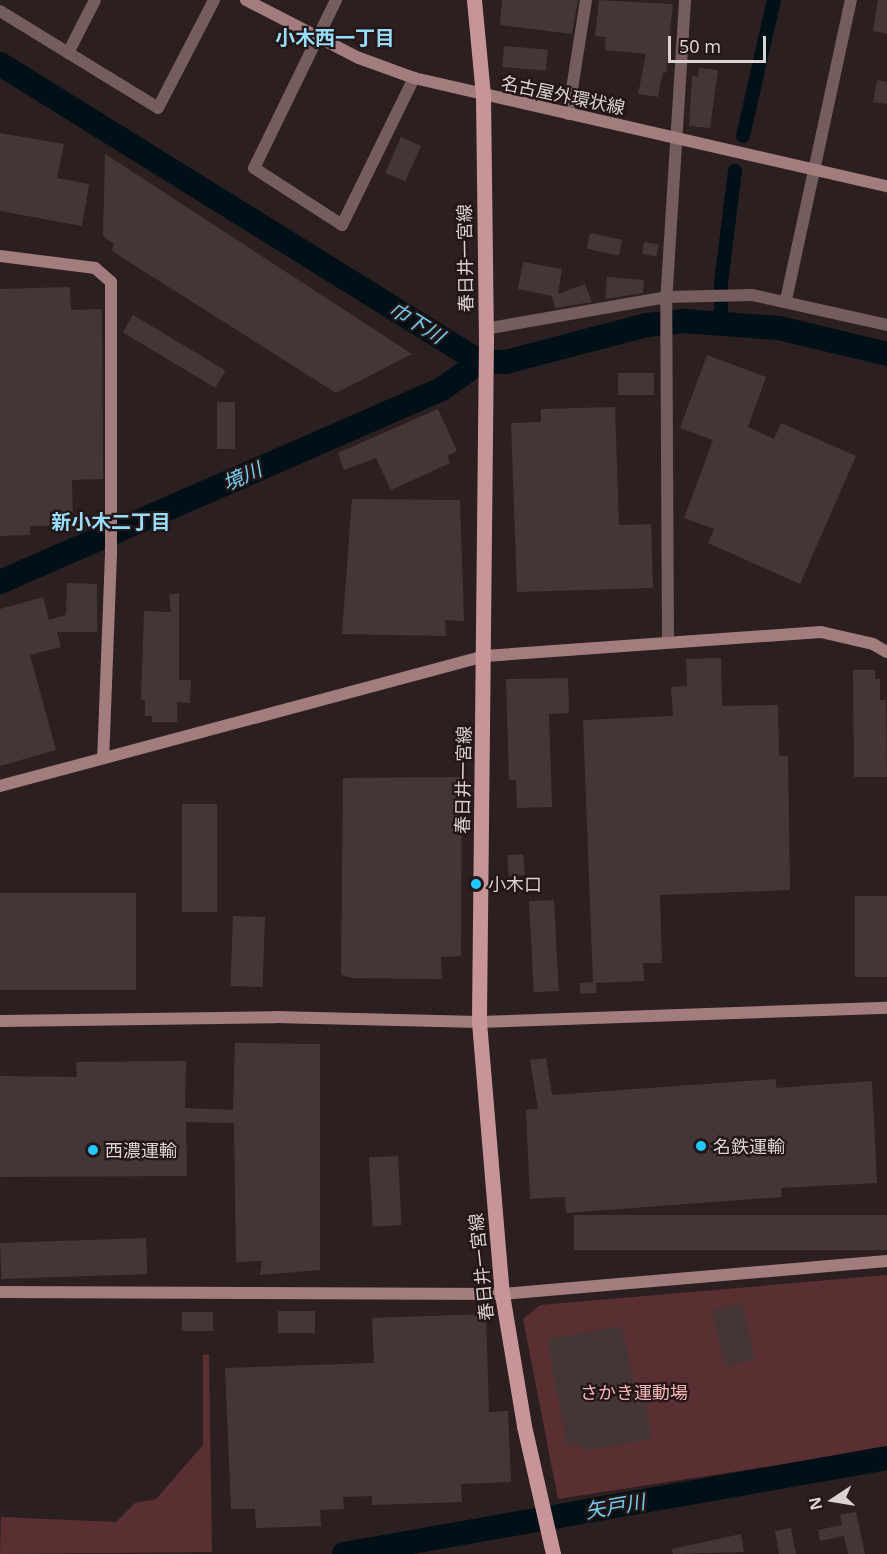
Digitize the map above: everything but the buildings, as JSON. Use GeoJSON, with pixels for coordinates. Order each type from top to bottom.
{"type":"FeatureCollection","features":[{"type":"Feature","properties":{"kind":"main road","name":"春日井一宮線"},"geometry":{"type":"LineString","coordinates":[[474,0],[483,96],[485,333],[485,656],[479,1022],[502,1294],[552,1550]]}},
{"type":"Feature","properties":{"kind":"street"},"geometry":{"type":"LineString","coordinates":[[68,53],[95,0]]}},
{"type":"Feature","properties":{"kind":"street"},"geometry":{"type":"LineString","coordinates":[[0,10],[158,108],[214,0]]}},
{"type":"Feature","properties":{"kind":"street","name":"名古屋外環状線"},"geometry":{"type":"LineString","coordinates":[[246,0],[359,58],[414,78],[483,96],[887,186]]}},
{"type":"Feature","properties":{"kind":"street"},"geometry":{"type":"LineString","coordinates":[[336,0],[254,168],[342,225],[414,78]]}},
{"type":"Feature","properties":{"kind":"street"},"geometry":{"type":"LineString","coordinates":[[568,114],[586,0]]}},
{"type":"Feature","properties":{"kind":"street"},"geometry":{"type":"LineString","coordinates":[[668,640],[666,300],[684,0]]}},
{"type":"Feature","properties":{"kind":"street"},"geometry":{"type":"LineString","coordinates":[[786,300],[851,0]]}},
{"type":"Feature","properties":{"kind":"street"},"geometry":{"type":"LineString","coordinates":[[0,256],[95,268],[111,282],[111,555],[103,758]]}},
{"type":"Feature","properties":{"kind":"street"},"geometry":{"type":"LineString","coordinates":[[485,333],[666,300],[714,296],[786,300],[887,325]]}},
{"type":"Feature","properties":{"kind":"street"},"geometry":{"type":"LineString","coordinates":[[0,786],[485,656],[668,640],[821,632],[873,644],[887,652]]}},
{"type":"Feature","properties":{"kind":"street"},"geometry":{"type":"LineString","coordinates":[[0,1021],[275,1017],[479,1022],[887,1008]]}},
{"type":"Feature","properties":{"kind":"street"},"geometry":{"type":"LineString","coordinates":[[0,1292],[502,1294],[887,1261]]}},
{"type":"Feature","properties":{"kind":"green space","name":"さかき運動場"},"geometry":{"type":"Polygon","coordinates":[[[887,1275],[887,1448],[558,1499],[523,1319],[540,1305],[887,1275]]]}},
{"type":"Feature","properties":{"kind":"green space"},"geometry":{"type":"Polygon","coordinates":[[[209,1354],[212,1552],[0,1554],[1,1517],[116,1522],[135,1503],[156,1499],[203,1445],[203,1355],[209,1354]]]}},
{"type":"Feature","properties":{"kind":"waterway"},"geometry":{"type":"LineString","coordinates":[[743,136],[774,0]]}},
{"type":"Feature","properties":{"kind":"waterway","name":"巾下川"},"geometry":{"type":"LineString","coordinates":[[0,64],[480,362],[506,362],[647,325],[683,321],[779,328],[887,354]]}},
{"type":"Feature","properties":{"kind":"waterway"},"geometry":{"type":"LineString","coordinates":[[721,321],[721,283],[735,171]]}},
{"type":"Feature","properties":{"kind":"waterway","name":"境川"},"geometry":{"type":"LineString","coordinates":[[0,582],[443,388],[480,362]]}},
{"type":"Feature","properties":{"kind":"waterway","name":"矢戸川"},"geometry":{"type":"LineString","coordinates":[[344,1554],[887,1458]]}},
{"type":"Feature","properties":{"kind":"place","name":"小木口"},"geometry":{"type":"Point","coordinates":[476,884]}},
{"type":"Feature","properties":{"kind":"place","name":"名鉄運輸"},"geometry":{"type":"Point","coordinates":[701,1146]}},
{"type":"Feature","properties":{"kind":"place","name":"西濃運輸"},"geometry":{"type":"Point","coordinates":[93,1150]}},
{"type":"Feature","properties":{"kind":"district","name":"小木西一丁目"},"geometry":{"type":"Point","coordinates":[335,37]}},
{"type":"Feature","properties":{"kind":"district","name":"新小木二丁目"},"geometry":{"type":"Point","coordinates":[111,521]}}]}
